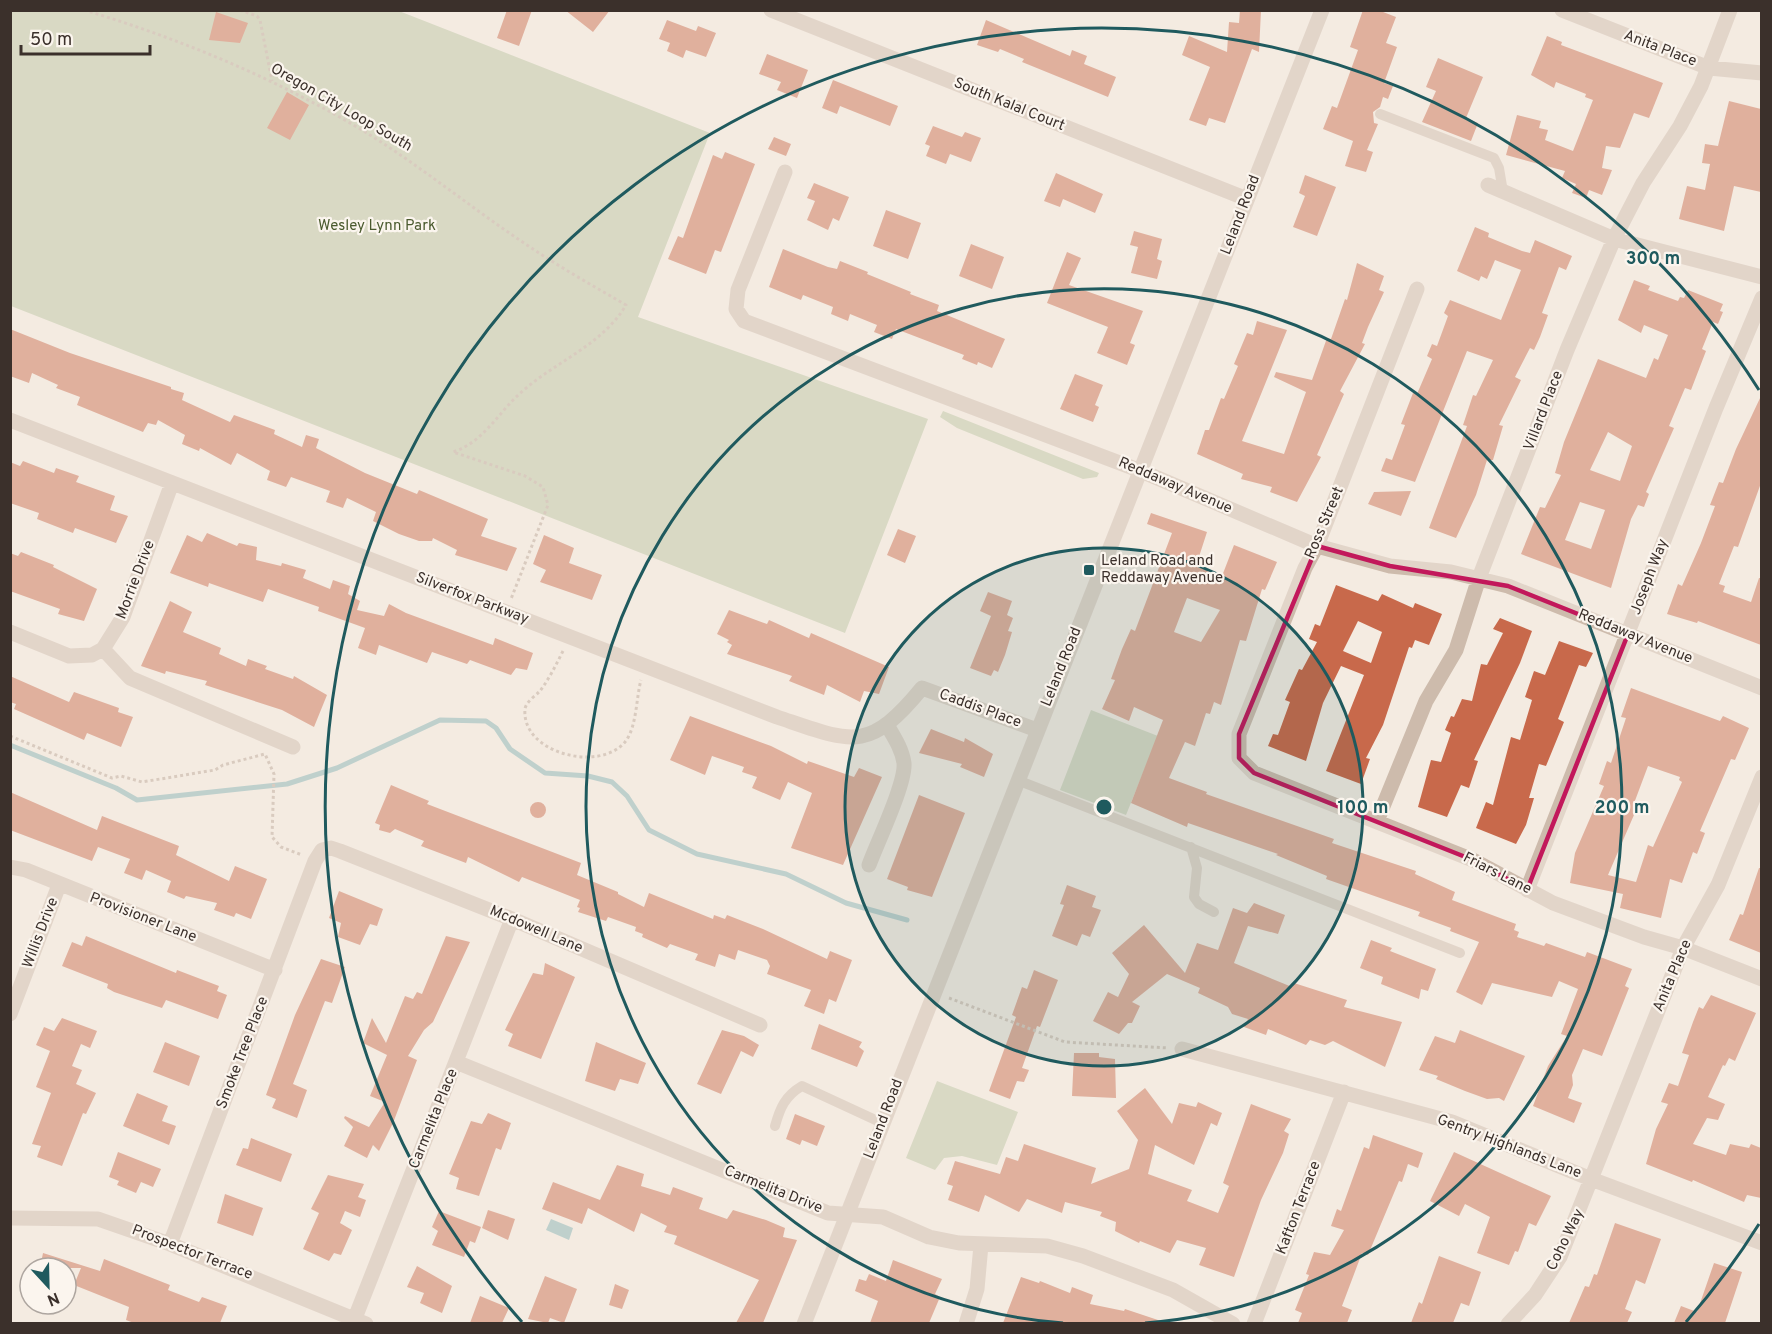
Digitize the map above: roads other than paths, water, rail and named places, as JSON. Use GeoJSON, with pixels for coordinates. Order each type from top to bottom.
{"type":"FeatureCollection","features":[{"type":"Feature","properties":{"kind":"street","name":"South Kalal Court"},"geometry":{"type":"LineString","coordinates":[[771,10],[1247,199]]}},
{"type":"Feature","properties":{"kind":"street","name":"Leland Road"},"geometry":{"type":"LineString","coordinates":[[804,1323],[1036,730],[1141,471],[1322,10]]}},
{"type":"Feature","properties":{"kind":"street","name":"Anita Place"},"geometry":{"type":"LineString","coordinates":[[1562,10],[1709,68],[1761,73]]}},
{"type":"Feature","properties":{"kind":"street","name":"Villard Place"},"geometry":{"type":"LineString","coordinates":[[1377,821],[1426,701],[1456,650],[1479,578],[1567,350],[1614,239],[1643,183],[1680,126],[1709,68],[1730,10]]}},
{"type":"Feature","properties":{"kind":"street","name":"Reddaway Avenue"},"geometry":{"type":"LineString","coordinates":[[785,172],[738,290],[736,309],[744,321],[1141,471],[1317,546],[1390,566],[1479,578],[1508,586],[1761,688]]}},
{"type":"Feature","properties":{"kind":"street"},"geometry":{"type":"LineString","coordinates":[[1488,185],[1614,239],[1761,277]]}},
{"type":"Feature","properties":{"kind":"street","name":"Ross Street"},"geometry":{"type":"LineString","coordinates":[[1239,758],[1239,734],[1305,568],[1317,546],[1417,289]]}},
{"type":"Feature","properties":{"kind":"street","name":"Joseph Way"},"geometry":{"type":"LineString","coordinates":[[1527,890],[1761,298]]}},
{"type":"Feature","properties":{"kind":"street","name":"Silverfox Parkway"},"geometry":{"type":"LineString","coordinates":[[10,420],[777,717],[836,737],[851,738],[874,733],[897,719],[922,688]]}},
{"type":"Feature","properties":{"kind":"street","name":"Morrie Drive"},"geometry":{"type":"LineString","coordinates":[[103,649],[123,617],[172,483]]}},
{"type":"Feature","properties":{"kind":"street"},"geometry":{"type":"LineString","coordinates":[[10,632],[69,656],[92,655],[103,649],[130,678],[293,747]]}},
{"type":"Feature","properties":{"kind":"street","name":"Caddis Place"},"geometry":{"type":"LineString","coordinates":[[922,688],[1036,730]]}},
{"type":"Feature","properties":{"kind":"street"},"geometry":{"type":"LineString","coordinates":[[868,865],[895,799],[904,765],[899,746],[887,725]]}},
{"type":"Feature","properties":{"kind":"street","name":"Friars Lane"},"geometry":{"type":"LineString","coordinates":[[1239,758],[1254,772],[1473,860],[1527,890],[1634,933],[1683,948],[1761,979]]}},
{"type":"Feature","properties":{"kind":"street","name":"Anita Place"},"geometry":{"type":"LineString","coordinates":[[1591,1179],[1683,948],[1718,885],[1761,777]]}},
{"type":"Feature","properties":{"kind":"street","name":"Mcdowell Lane"},"geometry":{"type":"LineString","coordinates":[[315,861],[322,850],[331,848],[340,851],[512,919],[760,1025]]}},
{"type":"Feature","properties":{"kind":"street","name":"Smoke Tree Place"},"geometry":{"type":"LineString","coordinates":[[170,1244],[315,861]]}},
{"type":"Feature","properties":{"kind":"street","name":"Provisioner Lane"},"geometry":{"type":"LineString","coordinates":[[10,867],[26,870],[275,970]]}},
{"type":"Feature","properties":{"kind":"street","name":"Willis Drive"},"geometry":{"type":"LineString","coordinates":[[10,1014],[59,885]]}},
{"type":"Feature","properties":{"kind":"street","name":"Carmelita Place"},"geometry":{"type":"LineString","coordinates":[[360,1321],[456,1062],[512,919]]}},
{"type":"Feature","properties":{"kind":"street","name":"Gentry Highlands Lane"},"geometry":{"type":"LineString","coordinates":[[1182,1049],[1452,1122],[1591,1179],[1761,1243]]}},
{"type":"Feature","properties":{"kind":"street","name":"Carmelita Drive"},"geometry":{"type":"LineString","coordinates":[[456,1062],[828,1213],[883,1217],[929,1237],[958,1243],[1047,1246],[1083,1256],[1173,1290],[1233,1323]]}},
{"type":"Feature","properties":{"kind":"street","name":"Kafton Terrace"},"geometry":{"type":"LineString","coordinates":[[1254,1323],[1344,1092]]}},
{"type":"Feature","properties":{"kind":"street","name":"Coho Way"},"geometry":{"type":"LineString","coordinates":[[1508,1323],[1535,1295],[1560,1257],[1591,1179]]}},
{"type":"Feature","properties":{"kind":"street","name":"Prospector Terrace"},"geometry":{"type":"LineString","coordinates":[[10,1218],[98,1219],[170,1244],[360,1321]]}},
{"type":"Feature","properties":{"kind":"street"},"geometry":{"type":"LineString","coordinates":[[966,1323],[977,1289],[981,1245]]}},
{"type":"Feature","properties":{"kind":"lane"},"geometry":{"type":"LineString","coordinates":[[1380,114],[1494,158],[1499,168],[1503,192]]}},
{"type":"Feature","properties":{"kind":"lane"},"geometry":{"type":"LineString","coordinates":[[1017,780],[1460,953]]}},
{"type":"Feature","properties":{"kind":"lane"},"geometry":{"type":"LineString","coordinates":[[1191,847],[1197,868],[1194,897],[1199,904],[1214,912]]}},
{"type":"Feature","properties":{"kind":"lane"},"geometry":{"type":"LineString","coordinates":[[775,1126],[780,1108],[790,1093],[802,1086],[882,1123]]}},
{"type":"Feature","properties":{"kind":"water"},"geometry":{"type":"Polygon","coordinates":[[[551,1219],[573,1228],[569,1240],[546,1230],[551,1219]]]}},
{"type":"Feature","properties":{"kind":"waterway"},"geometry":{"type":"LineString","coordinates":[[10,745],[116,788],[137,800],[287,784],[337,768],[440,720],[486,721],[496,728],[510,749],[545,773],[588,776],[612,782],[627,796],[649,830],[697,854],[786,874],[846,903],[907,920]]}},
{"type":"Feature","properties":{"kind":"place","name":"Leland Road and Reddaway Avenue"},"geometry":{"type":"Point","coordinates":[1089,570]}},
{"type":"Feature","properties":{"kind":"park label","name":"Wesley Lynn Park"},"geometry":{"type":"Point","coordinates":[377,226]}}]}
